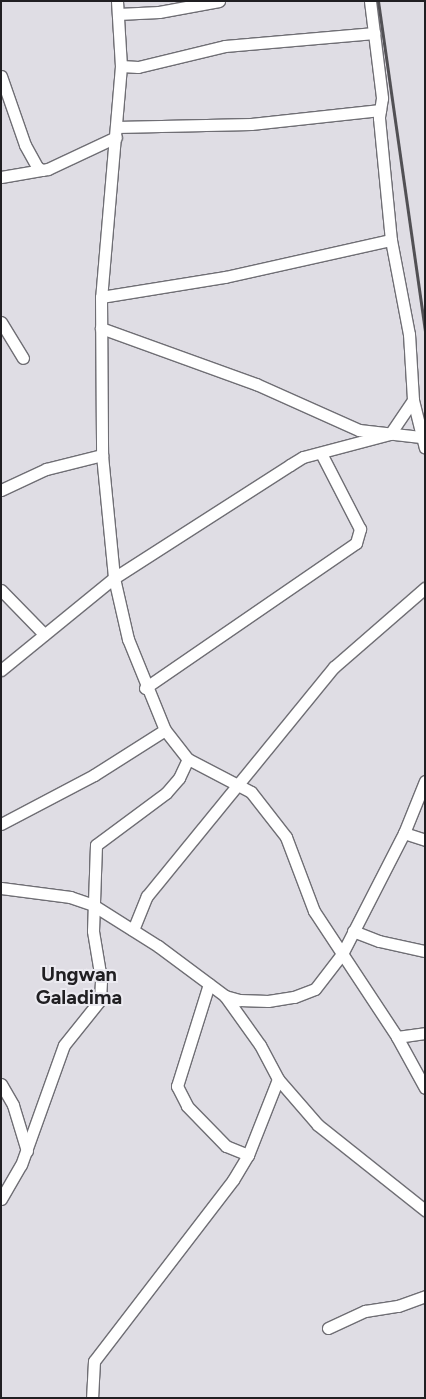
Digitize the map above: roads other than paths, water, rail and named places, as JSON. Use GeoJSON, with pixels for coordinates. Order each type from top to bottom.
{"type":"FeatureCollection","features":[{"type":"Feature","properties":{"kind":"street"},"geometry":{"type":"LineString","coordinates":[[117,1],[121,66],[101,297],[102,455],[114,578],[128,639],[145,688],[165,730],[188,759],[238,784],[265,806],[286,837],[314,911],[397,1037],[425,1088]]}},
{"type":"Feature","properties":{"kind":"street"},"geometry":{"type":"LineString","coordinates":[[118,14],[159,12],[219,1]]}},
{"type":"Feature","properties":{"kind":"street"},"geometry":{"type":"LineString","coordinates":[[101,328],[256,384],[360,430],[390,434],[423,442],[413,400],[409,334],[391,240],[380,110],[382,98],[370,1]]}},
{"type":"Feature","properties":{"kind":"street"},"geometry":{"type":"LineString","coordinates":[[121,66],[138,67],[225,46],[374,33]]}},
{"type":"Feature","properties":{"kind":"street"},"geometry":{"type":"LineString","coordinates":[[1,76],[25,145],[37,167],[42,170]]}},
{"type":"Feature","properties":{"kind":"street"},"geometry":{"type":"LineString","coordinates":[[1,176],[42,170],[116,132],[251,124],[380,110]]}},
{"type":"Feature","properties":{"kind":"street"},"geometry":{"type":"LineString","coordinates":[[101,297],[225,277],[391,240]]}},
{"type":"Feature","properties":{"kind":"street"},"geometry":{"type":"LineString","coordinates":[[1,322],[23,358]]}},
{"type":"Feature","properties":{"kind":"street"},"geometry":{"type":"LineString","coordinates":[[1,670],[114,578],[290,464],[321,453],[390,434],[413,400]]}},
{"type":"Feature","properties":{"kind":"street"},"geometry":{"type":"LineString","coordinates":[[145,688],[356,544],[361,535],[360,528],[321,453]]}},
{"type":"Feature","properties":{"kind":"street"},"geometry":{"type":"LineString","coordinates":[[1,490],[46,470],[102,455]]}},
{"type":"Feature","properties":{"kind":"street"},"geometry":{"type":"LineString","coordinates":[[133,930],[147,896],[334,667],[425,588]]}},
{"type":"Feature","properties":{"kind":"street"},"geometry":{"type":"LineString","coordinates":[[1,590],[44,634]]}},
{"type":"Feature","properties":{"kind":"street"},"geometry":{"type":"LineString","coordinates":[[1,824],[94,775],[165,730]]}},
{"type":"Feature","properties":{"kind":"street"},"geometry":{"type":"LineString","coordinates":[[1,1199],[26,1151],[64,1045],[100,1000],[101,979],[93,931],[96,845],[166,793],[179,778],[188,759]]}},
{"type":"Feature","properties":{"kind":"street"},"geometry":{"type":"LineString","coordinates":[[225,996],[239,1000],[268,1001],[294,997],[315,989],[342,954],[404,833],[425,781]]}},
{"type":"Feature","properties":{"kind":"street"},"geometry":{"type":"LineString","coordinates":[[404,833],[425,840]]}},
{"type":"Feature","properties":{"kind":"street"},"geometry":{"type":"LineString","coordinates":[[1,888],[70,897],[93,905],[133,930],[210,984],[225,996],[260,1045],[278,1079],[318,1125],[425,1210]]}},
{"type":"Feature","properties":{"kind":"street"},"geometry":{"type":"LineString","coordinates":[[353,931],[379,941],[425,951]]}},
{"type":"Feature","properties":{"kind":"street"},"geometry":{"type":"LineString","coordinates":[[210,984],[178,1086],[187,1106],[214,1135],[226,1146],[248,1155]]}},
{"type":"Feature","properties":{"kind":"street"},"geometry":{"type":"LineString","coordinates":[[397,1037],[425,1033]]}},
{"type":"Feature","properties":{"kind":"street"},"geometry":{"type":"LineString","coordinates":[[92,1398],[94,1362],[197,1230],[233,1180],[248,1155],[278,1079]]}},
{"type":"Feature","properties":{"kind":"street"},"geometry":{"type":"LineString","coordinates":[[1,1084],[13,1105],[26,1151]]}},
{"type":"Feature","properties":{"kind":"street"},"geometry":{"type":"LineString","coordinates":[[328,1328],[365,1311],[398,1306],[425,1296]]}},
{"type":"Feature","properties":{"kind":"railway"},"geometry":{"type":"LineString","coordinates":[[378,1],[425,332]]}},
{"type":"Feature","properties":{"kind":"district","name":"Ungwan Galadima"},"geometry":{"type":"Point","coordinates":[79,986]}}]}
